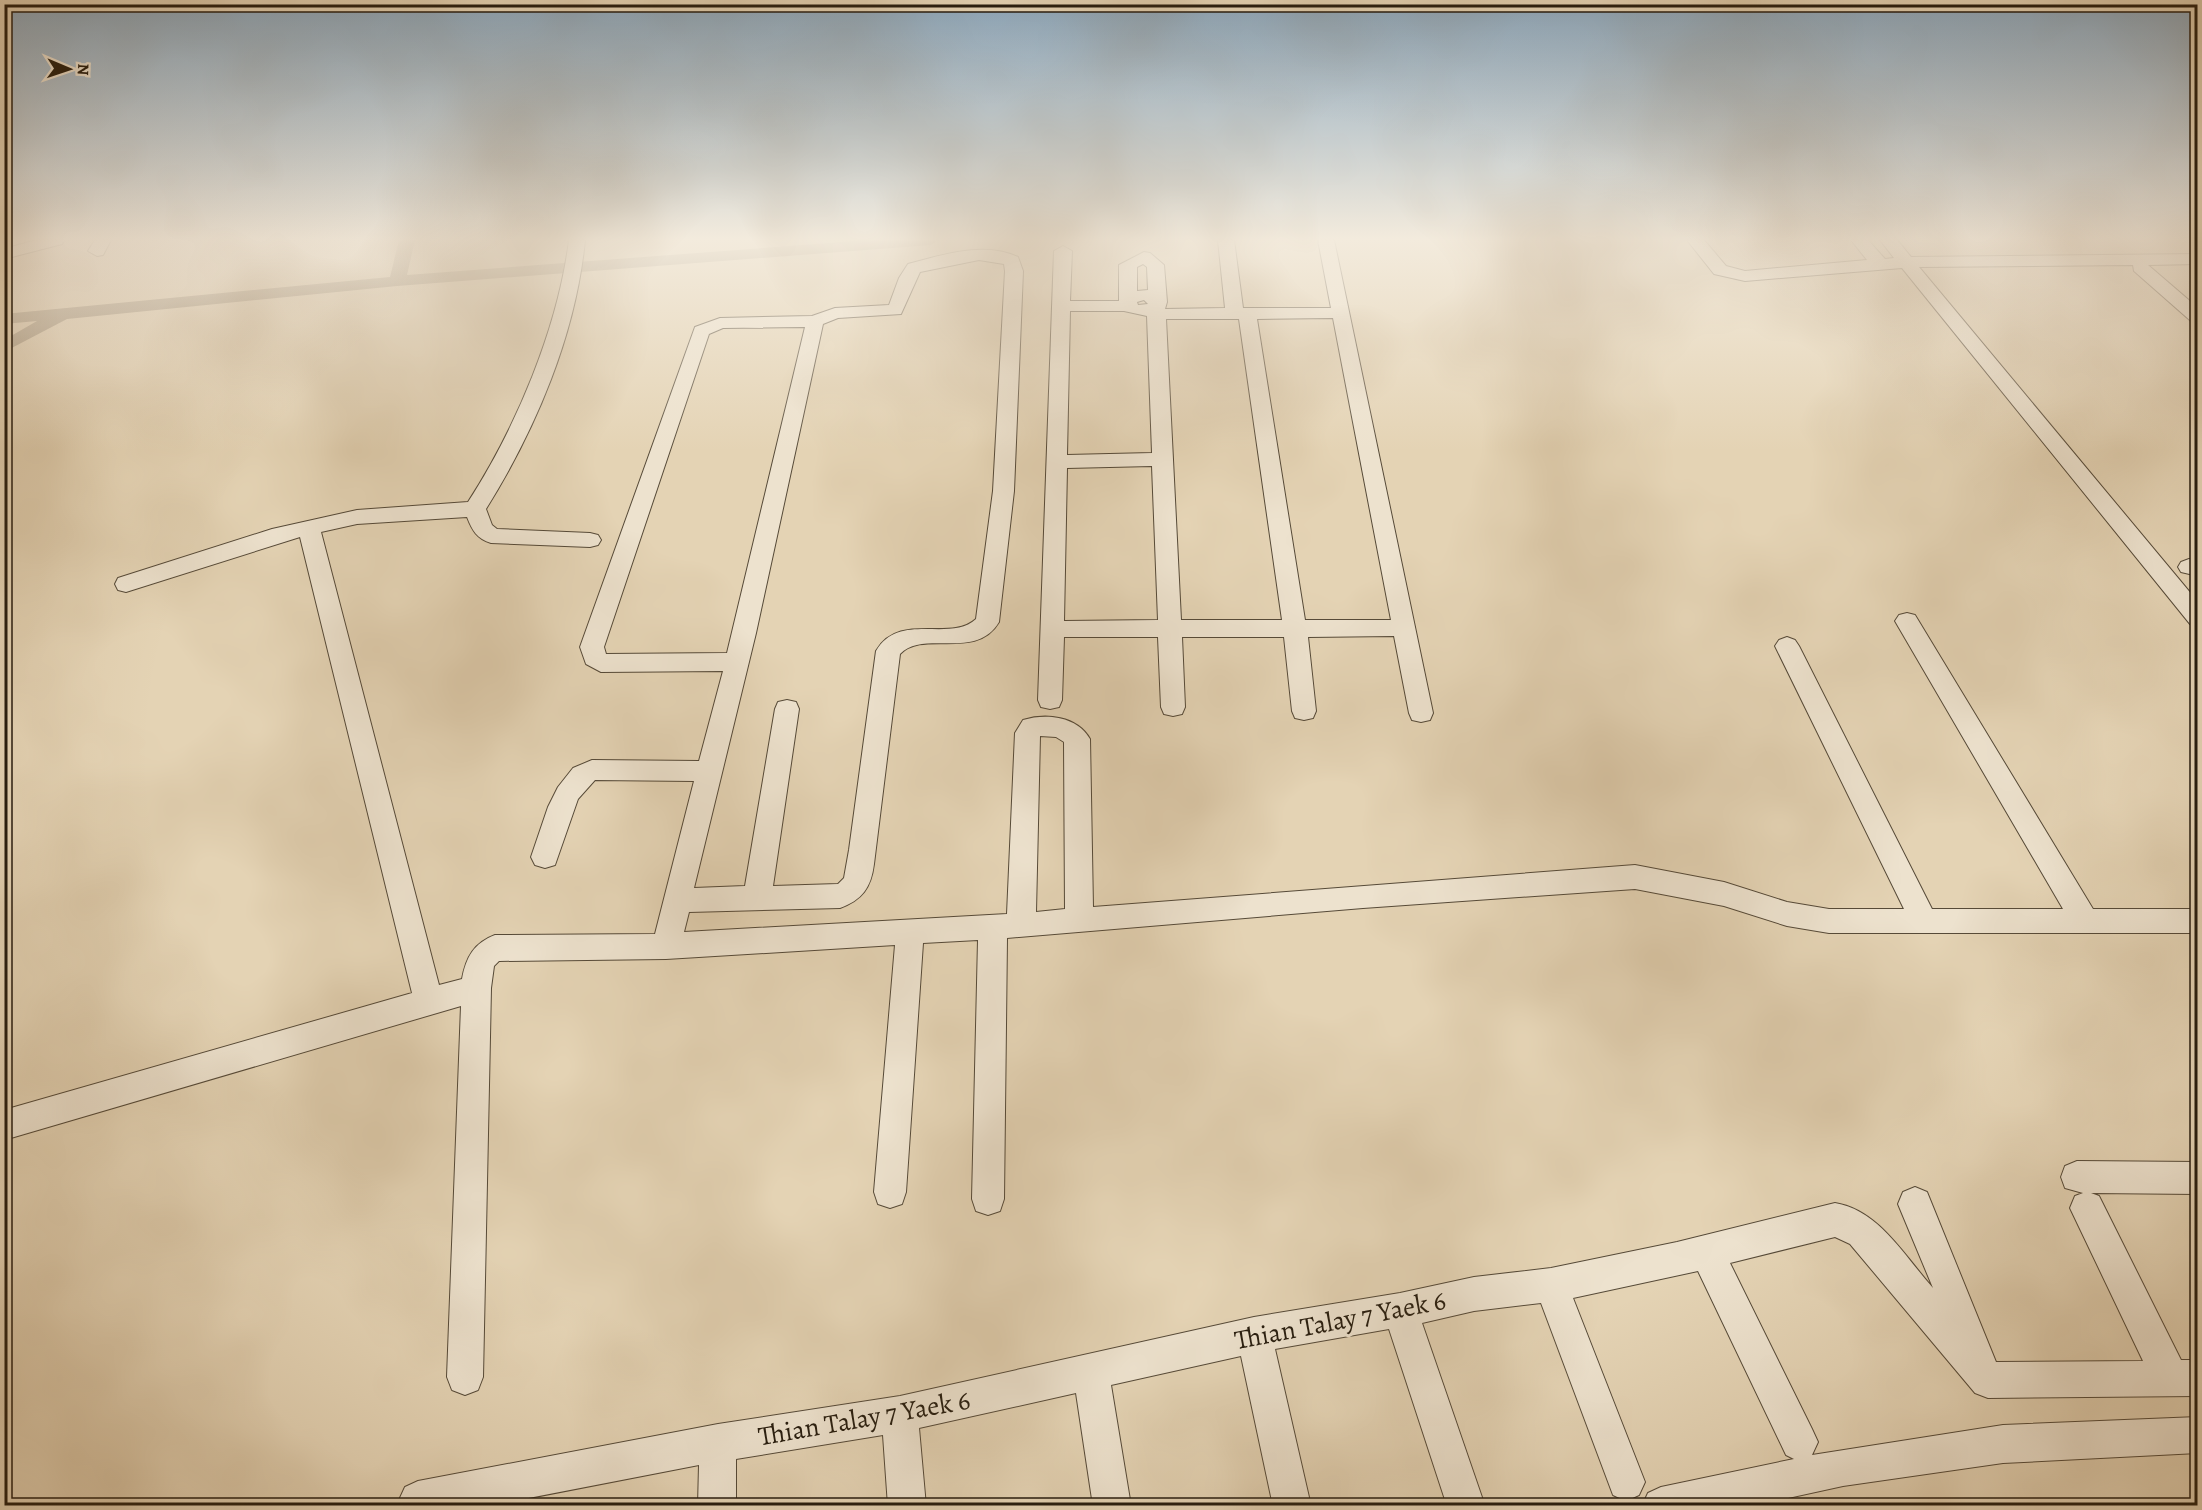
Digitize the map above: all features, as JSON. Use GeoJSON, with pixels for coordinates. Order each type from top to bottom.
{"type":"FeatureCollection","features":[{"type":"Feature","properties":{"kind":"street"},"geometry":{"type":"LineString","coordinates":[[475,509],[502,463],[542,377],[560,332],[565,310]]}},
{"type":"Feature","properties":{"kind":"street"},"geometry":{"type":"LineString","coordinates":[[737,662],[601,663],[594,658],[592,647],[701,331],[720,323],[815,321],[835,313],[886,310]]}},
{"type":"Feature","properties":{"kind":"street"},"geometry":{"type":"LineString","coordinates":[[679,900],[840,896],[852,890],[858,882],[888,651],[901,640],[977,632],[987,622],[1004,477],[1012,310]]}},
{"type":"Feature","properties":{"kind":"street"},"geometry":{"type":"LineString","coordinates":[[1050,700],[1061,310]]}},
{"type":"Feature","properties":{"kind":"street"},"geometry":{"type":"LineString","coordinates":[[1157,310],[1173,707]]}},
{"type":"Feature","properties":{"kind":"street"},"geometry":{"type":"LineString","coordinates":[[1192,310],[1241,314],[1341,313],[1421,712]]}},
{"type":"Feature","properties":{"kind":"street"},"geometry":{"type":"LineString","coordinates":[[1240,310],[1295,628],[1304,711]]}},
{"type":"Feature","properties":{"kind":"street"},"geometry":{"type":"LineString","coordinates":[[1947,310],[2198,618]]}},
{"type":"Feature","properties":{"kind":"street"},"geometry":{"type":"LineString","coordinates":[[666,946],[737,662],[815,321]]}},
{"type":"Feature","properties":{"kind":"street"},"geometry":{"type":"LineString","coordinates":[[1057,462],[1163,459]]}},
{"type":"Feature","properties":{"kind":"street"},"geometry":{"type":"LineString","coordinates":[[126,584],[280,534],[357,518],[475,509]]}},
{"type":"Feature","properties":{"kind":"street"},"geometry":{"type":"LineString","coordinates":[[475,509],[482,528],[490,536],[590,540]]}},
{"type":"Feature","properties":{"kind":"street"},"geometry":{"type":"LineString","coordinates":[[309,528],[429,1002]]}},
{"type":"Feature","properties":{"kind":"street"},"geometry":{"type":"LineString","coordinates":[[1907,621],[2085,921]]}},
{"type":"Feature","properties":{"kind":"street"},"geometry":{"type":"LineString","coordinates":[[1052,628],[1404,628]]}},
{"type":"Feature","properties":{"kind":"street"},"geometry":{"type":"LineString","coordinates":[[1787,646],[1924,921]]}},
{"type":"Feature","properties":{"kind":"street"},"geometry":{"type":"LineString","coordinates":[[757,898],[787,709]]}},
{"type":"Feature","properties":{"kind":"street"},"geometry":{"type":"LineString","coordinates":[[988,1199],[1007,926],[1028,733],[1032,727],[1064,729],[1072,732],[1077,739],[1078,920]]}},
{"type":"Feature","properties":{"kind":"street"},"geometry":{"type":"LineString","coordinates":[[545,856],[571,784],[580,773],[592,770],[708,771]]}},
{"type":"Feature","properties":{"kind":"street"},"geometry":{"type":"LineString","coordinates":[[465,1377],[476,988],[479,964],[488,951],[495,948],[666,946],[1007,926],[1635,877],[1724,894],[1812,919],[2198,921]]}},
{"type":"Feature","properties":{"kind":"street"},"geometry":{"type":"LineString","coordinates":[[890,1192],[910,932]]}},
{"type":"Feature","properties":{"kind":"street"},"geometry":{"type":"LineString","coordinates":[[4,1125],[476,988]]}},
{"type":"Feature","properties":{"kind":"street"},"geometry":{"type":"LineString","coordinates":[[1915,1204],[1988,1380],[2184,1378],[2082,1193],[2198,1178]]}},
{"type":"Feature","properties":{"kind":"street","name":"Thian Talay 7 Yaek 6"},"geometry":{"type":"LineString","coordinates":[[418,1500],[718,1443],[900,1414],[1254,1335],[1400,1310],[1474,1294],[1551,1286],[1707,1252],[1828,1221],[1848,1222],[1862,1232],[1891,1263],[1988,1380]]}},
{"type":"Feature","properties":{"kind":"street"},"geometry":{"type":"LineString","coordinates":[[1707,1252],[1800,1442]]}},
{"type":"Feature","properties":{"kind":"street"},"geometry":{"type":"LineString","coordinates":[[1551,1286],[1626,1482]]}},
{"type":"Feature","properties":{"kind":"street"},"geometry":{"type":"LineString","coordinates":[[1400,1310],[1466,1506]]}},
{"type":"Feature","properties":{"kind":"street"},"geometry":{"type":"LineString","coordinates":[[1254,1335],[1292,1506]]}},
{"type":"Feature","properties":{"kind":"street"},"geometry":{"type":"LineString","coordinates":[[1091,1370],[1112,1506]]}},
{"type":"Feature","properties":{"kind":"street"},"geometry":{"type":"LineString","coordinates":[[900,1414],[907,1506]]}},
{"type":"Feature","properties":{"kind":"street"},"geometry":{"type":"LineString","coordinates":[[1661,1506],[1843,1467],[2003,1444],[2198,1435]]}},
{"type":"Feature","properties":{"kind":"street"},"geometry":{"type":"LineString","coordinates":[[717,1506],[718,1443]]}},
{"type":"Feature","properties":{"kind":"waterway"},"geometry":{"type":"LineString","coordinates":[[4,347],[63,314],[99,310]]}},
{"type":"Feature","properties":{"kind":"waterway"},"geometry":{"type":"LineString","coordinates":[[4,319],[54,315]]}}]}
